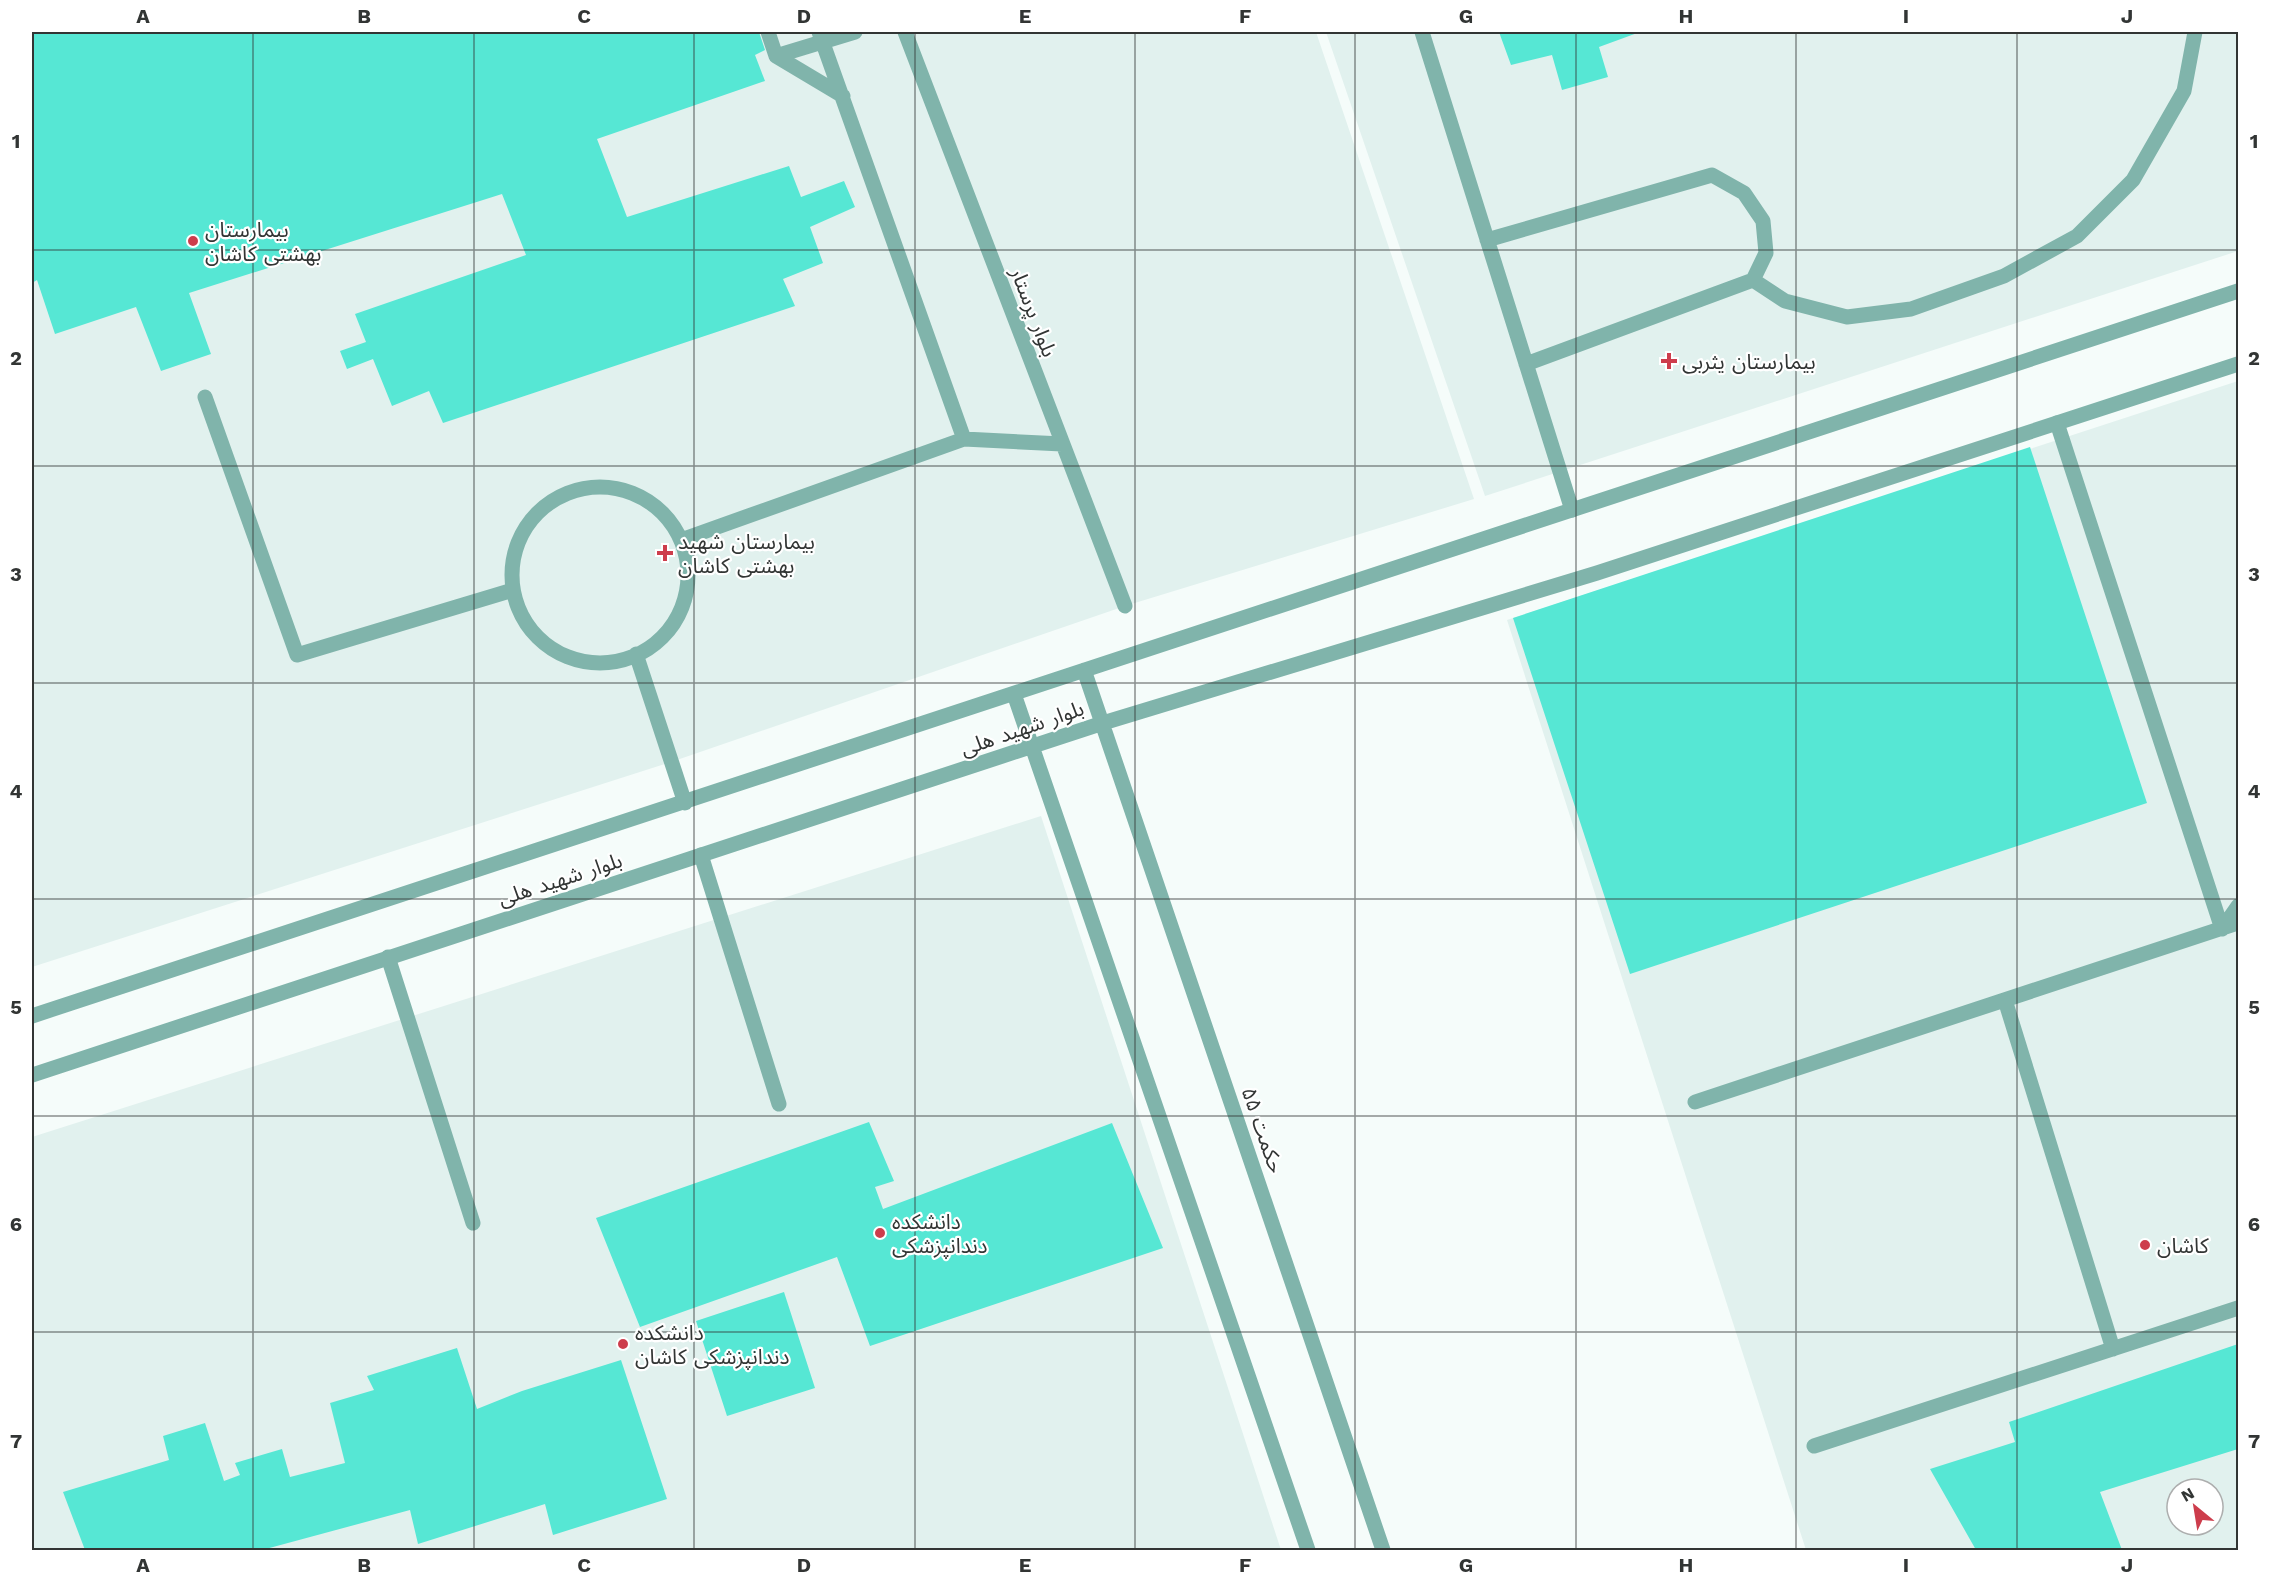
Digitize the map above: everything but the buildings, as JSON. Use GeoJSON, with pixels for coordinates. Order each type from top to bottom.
{"type":"FeatureCollection","features":[{"type":"Feature","properties":{"kind":"street"},"geometry":{"type":"LineString","coordinates":[[768,32],[776,56],[843,96]]}},
{"type":"Feature","properties":{"kind":"street"},"geometry":{"type":"LineString","coordinates":[[776,56],[821,37],[855,32]]}},
{"type":"Feature","properties":{"kind":"street","name":"بلوار پرستار"},"geometry":{"type":"LineString","coordinates":[[905,32],[1125,606]]}},
{"type":"Feature","properties":{"kind":"street"},"geometry":{"type":"LineString","coordinates":[[1422,32],[1572,510]]}},
{"type":"Feature","properties":{"kind":"street"},"geometry":{"type":"LineString","coordinates":[[1753,280],[1785,302],[1847,317],[1911,309],[2004,276],[2067,242],[2077,236],[2133,180],[2184,91],[2195,32]]}},
{"type":"Feature","properties":{"kind":"street"},"geometry":{"type":"LineString","coordinates":[[821,37],[964,439]]}},
{"type":"Feature","properties":{"kind":"street"},"geometry":{"type":"LineString","coordinates":[[1487,240],[1712,175],[1744,193],[1762,221],[1766,252],[1753,280],[1526,364]]}},
{"type":"Feature","properties":{"kind":"street","name":"بلوار شهید هلی"},"geometry":{"type":"LineString","coordinates":[[32,1016],[2238,291]]}},
{"type":"Feature","properties":{"kind":"street","name":"بلوار شهید هلی"},"geometry":{"type":"LineString","coordinates":[[32,1076],[1103,723],[1597,573],[2238,364]]}},
{"type":"Feature","properties":{"kind":"street"},"geometry":{"type":"LineString","coordinates":[[205,397],[297,655],[513,590]]}},
{"type":"Feature","properties":{"kind":"street"},"geometry":{"type":"LineString","coordinates":[[2057,423],[2222,929]]}},
{"type":"Feature","properties":{"kind":"street"},"geometry":{"type":"LineString","coordinates":[[681,540],[964,439],[1062,444]]}},
{"type":"Feature","properties":{"kind":"street"},"geometry":{"type":"LineString","coordinates":[[593,486],[622,488],[649,500],[670,520],[681,540],[685,546],[689,575],[684,604],[670,630],[648,649],[622,660],[592,663],[564,655],[540,640],[523,617],[513,590],[513,561],[522,533],[540,510],[564,494],[593,486]]}},
{"type":"Feature","properties":{"kind":"street"},"geometry":{"type":"LineString","coordinates":[[636,654],[685,803]]}},
{"type":"Feature","properties":{"kind":"street","name":"حکمت ۵۵"},"geometry":{"type":"LineString","coordinates":[[1084,670],[1383,1551]]}},
{"type":"Feature","properties":{"kind":"street"},"geometry":{"type":"LineString","coordinates":[[1014,694],[1308,1551]]}},
{"type":"Feature","properties":{"kind":"street"},"geometry":{"type":"LineString","coordinates":[[701,855],[779,1104]]}},
{"type":"Feature","properties":{"kind":"street"},"geometry":{"type":"LineString","coordinates":[[2222,929],[2238,906]]}},
{"type":"Feature","properties":{"kind":"street"},"geometry":{"type":"LineString","coordinates":[[1695,1102],[2238,923]]}},
{"type":"Feature","properties":{"kind":"street"},"geometry":{"type":"LineString","coordinates":[[388,957],[473,1223]]}},
{"type":"Feature","properties":{"kind":"street"},"geometry":{"type":"LineString","coordinates":[[2005,1000],[2113,1349]]}},
{"type":"Feature","properties":{"kind":"street"},"geometry":{"type":"LineString","coordinates":[[1814,1446],[2238,1308]]}},
{"type":"Feature","properties":{"kind":"shaded area","name":"بیمارستان شهید بهشتی کاشان"},"geometry":{"type":"Polygon","coordinates":[[[32,32],[1316,32],[1474,499],[1125,606],[671,762],[32,967],[32,32]]]}},
{"type":"Feature","properties":{"kind":"shaded area","name":"بیمارستان یثربی"},"geometry":{"type":"Polygon","coordinates":[[[1326,32],[2238,32],[2238,251],[1485,496],[1326,32]]]}},
{"type":"Feature","properties":{"kind":"shaded area"},"geometry":{"type":"Polygon","coordinates":[[[2238,381],[2238,1550],[1806,1550],[1507,620],[2238,381]]]}},
{"type":"Feature","properties":{"kind":"shaded area","name":"دانشکده دندانپزشکی کاشان"},"geometry":{"type":"Polygon","coordinates":[[[1041,816],[1281,1550],[32,1550],[32,1137],[1041,816]]]}},
{"type":"Feature","properties":{"kind":"place","name":"بیمارستان بهشتی کاشان"},"geometry":{"type":"Point","coordinates":[193,241]}},
{"type":"Feature","properties":{"kind":"place","name":"بیمارستان یثربی"},"geometry":{"type":"Point","coordinates":[1669,361]}},
{"type":"Feature","properties":{"kind":"place","name":"بیمارستان شهید بهشتی کاشان"},"geometry":{"type":"Point","coordinates":[665,553]}},
{"type":"Feature","properties":{"kind":"place","name":"دانشکده دندانپزشکی"},"geometry":{"type":"Point","coordinates":[880,1233]}},
{"type":"Feature","properties":{"kind":"place","name":"كاشان"},"geometry":{"type":"Point","coordinates":[2145,1245]}},
{"type":"Feature","properties":{"kind":"place","name":"دانشکده دندانپزشکی کاشان"},"geometry":{"type":"Point","coordinates":[623,1344]}}]}
